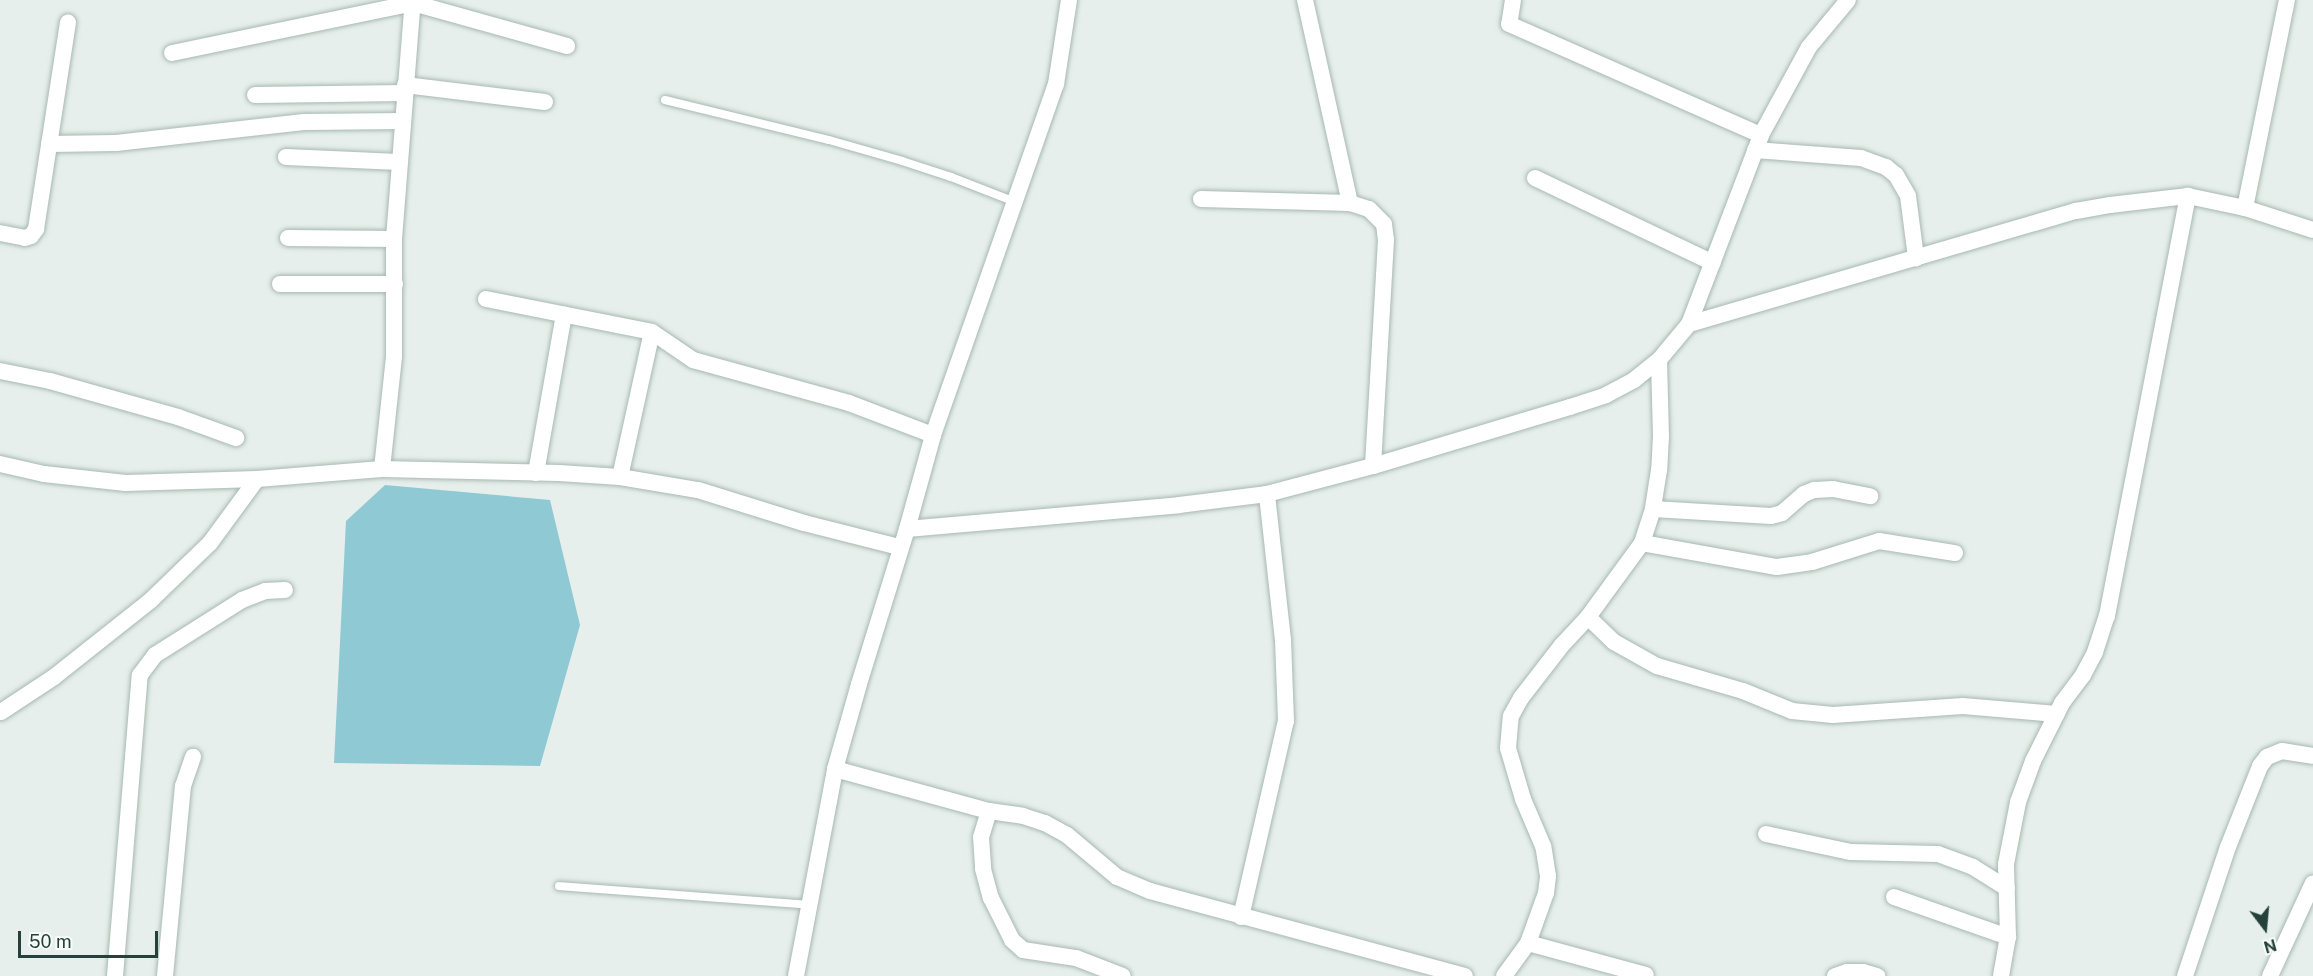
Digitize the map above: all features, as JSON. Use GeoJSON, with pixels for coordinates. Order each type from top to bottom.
{"type":"FeatureCollection","features":[{"type":"Feature","properties":{"kind":"street"},"geometry":{"type":"LineString","coordinates":[[796,976],[835,769],[933,435],[1056,84],[1069,0]]}},
{"type":"Feature","properties":{"kind":"street"},"geometry":{"type":"LineString","coordinates":[[1305,0],[1350,203]]}},
{"type":"Feature","properties":{"kind":"street"},"geometry":{"type":"LineString","coordinates":[[1513,0],[1509,24],[1758,143],[1861,158],[1886,167],[1896,175],[1908,196],[1916,258]]}},
{"type":"Feature","properties":{"kind":"street"},"geometry":{"type":"LineString","coordinates":[[907,529],[1179,505],[1267,494],[1373,466],[1606,395],[1634,380],[1659,360],[1689,324],[1758,143],[1809,47],[1848,0]]}},
{"type":"Feature","properties":{"kind":"street"},"geometry":{"type":"LineString","coordinates":[[2245,208],[2287,0]]}},
{"type":"Feature","properties":{"kind":"street"},"geometry":{"type":"LineString","coordinates":[[172,54],[413,1],[567,46]]}},
{"type":"Feature","properties":{"kind":"street"},"geometry":{"type":"LineString","coordinates":[[382,469],[394,356],[394,239],[413,1]]}},
{"type":"Feature","properties":{"kind":"street"},"geometry":{"type":"LineString","coordinates":[[0,233],[25,238],[35,233],[68,22]]}},
{"type":"Feature","properties":{"kind":"street"},"geometry":{"type":"LineString","coordinates":[[255,95],[405,89],[545,102]]}},
{"type":"Feature","properties":{"kind":"street"},"geometry":{"type":"LineString","coordinates":[[49,144],[116,143],[313,122],[402,121]]}},
{"type":"Feature","properties":{"kind":"street"},"geometry":{"type":"LineString","coordinates":[[286,157],[399,162]]}},
{"type":"Feature","properties":{"kind":"street"},"geometry":{"type":"LineString","coordinates":[[1535,178],[1713,262]]}},
{"type":"Feature","properties":{"kind":"street"},"geometry":{"type":"LineString","coordinates":[[2001,976],[2008,937],[2006,864],[2018,802],[2033,761],[2057,714],[2095,652],[2107,616],[2188,196]]}},
{"type":"Feature","properties":{"kind":"street"},"geometry":{"type":"LineString","coordinates":[[1689,324],[2076,211],[2188,196],[2245,208],[2313,230]]}},
{"type":"Feature","properties":{"kind":"street"},"geometry":{"type":"LineString","coordinates":[[1201,199],[1350,203],[1369,209],[1384,224],[1386,240],[1373,466]]}},
{"type":"Feature","properties":{"kind":"street"},"geometry":{"type":"LineString","coordinates":[[288,238],[394,239]]}},
{"type":"Feature","properties":{"kind":"street"},"geometry":{"type":"LineString","coordinates":[[280,284],[395,284]]}},
{"type":"Feature","properties":{"kind":"street"},"geometry":{"type":"LineString","coordinates":[[486,299],[652,332],[693,360],[849,403],[933,435]]}},
{"type":"Feature","properties":{"kind":"street"},"geometry":{"type":"LineString","coordinates":[[536,473],[564,314]]}},
{"type":"Feature","properties":{"kind":"street"},"geometry":{"type":"LineString","coordinates":[[620,477],[652,332]]}},
{"type":"Feature","properties":{"kind":"street"},"geometry":{"type":"LineString","coordinates":[[1504,976],[1528,943],[1546,893],[1548,863],[1523,800],[1508,748],[1508,731],[1521,698],[1562,645],[1588,617],[1642,543],[1653,509],[1661,436],[1659,360]]}},
{"type":"Feature","properties":{"kind":"street"},"geometry":{"type":"LineString","coordinates":[[0,371],[50,381],[133,404],[236,438]]}},
{"type":"Feature","properties":{"kind":"street"},"geometry":{"type":"LineString","coordinates":[[0,464],[44,474],[126,483],[257,479],[382,469],[620,477],[698,490],[804,523],[899,547]]}},
{"type":"Feature","properties":{"kind":"street"},"geometry":{"type":"LineString","coordinates":[[1,712],[54,677],[151,600],[210,543],[257,479]]}},
{"type":"Feature","properties":{"kind":"street"},"geometry":{"type":"LineString","coordinates":[[1653,509],[1771,516],[1782,513],[1804,494],[1814,489],[1833,489],[1870,496]]}},
{"type":"Feature","properties":{"kind":"street"},"geometry":{"type":"LineString","coordinates":[[1241,917],[1286,721],[1283,640],[1267,494]]}},
{"type":"Feature","properties":{"kind":"street"},"geometry":{"type":"LineString","coordinates":[[1642,543],[1777,567],[1812,562],[1879,542],[1955,553]]}},
{"type":"Feature","properties":{"kind":"street"},"geometry":{"type":"LineString","coordinates":[[115,976],[140,675],[155,655],[242,600],[265,591],[285,590]]}},
{"type":"Feature","properties":{"kind":"street"},"geometry":{"type":"LineString","coordinates":[[1588,617],[1614,642],[1650,663],[1682,675],[1743,692],[1792,711],[1833,715],[1963,706],[2057,714]]}},
{"type":"Feature","properties":{"kind":"street"},"geometry":{"type":"LineString","coordinates":[[2185,976],[2228,847],[2260,766],[2267,757],[2282,751],[2313,756]]}},
{"type":"Feature","properties":{"kind":"street"},"geometry":{"type":"LineString","coordinates":[[165,976],[183,786],[193,757]]}},
{"type":"Feature","properties":{"kind":"street"},"geometry":{"type":"LineString","coordinates":[[835,769],[989,811],[1023,816],[1045,823],[1067,835],[1117,877],[1131,885],[1241,917],[1465,976]]}},
{"type":"Feature","properties":{"kind":"street"},"geometry":{"type":"LineString","coordinates":[[989,811],[981,837],[983,869],[991,898],[1012,940],[1023,950],[1060,954],[1123,976]]}},
{"type":"Feature","properties":{"kind":"street"},"geometry":{"type":"LineString","coordinates":[[1766,834],[1851,852],[1938,854],[1972,867],[2007,888]]}},
{"type":"Feature","properties":{"kind":"street"},"geometry":{"type":"LineString","coordinates":[[2270,976],[2313,883]]}},
{"type":"Feature","properties":{"kind":"street"},"geometry":{"type":"LineString","coordinates":[[1894,897],[2008,937]]}},
{"type":"Feature","properties":{"kind":"street"},"geometry":{"type":"LineString","coordinates":[[1528,943],[1646,975]]}},
{"type":"Feature","properties":{"kind":"street"},"geometry":{"type":"LineString","coordinates":[[1835,976],[1847,972],[1863,972],[1877,976]]}},
{"type":"Feature","properties":{"kind":"lane"},"geometry":{"type":"LineString","coordinates":[[665,100],[829,140],[902,161],[1015,202]]}},
{"type":"Feature","properties":{"kind":"lane"},"geometry":{"type":"LineString","coordinates":[[559,886],[809,905]]}},
{"type":"Feature","properties":{"kind":"water"},"geometry":{"type":"Polygon","coordinates":[[[385,485],[550,500],[580,625],[540,766],[334,763],[346,521],[385,485]]]}}]}
